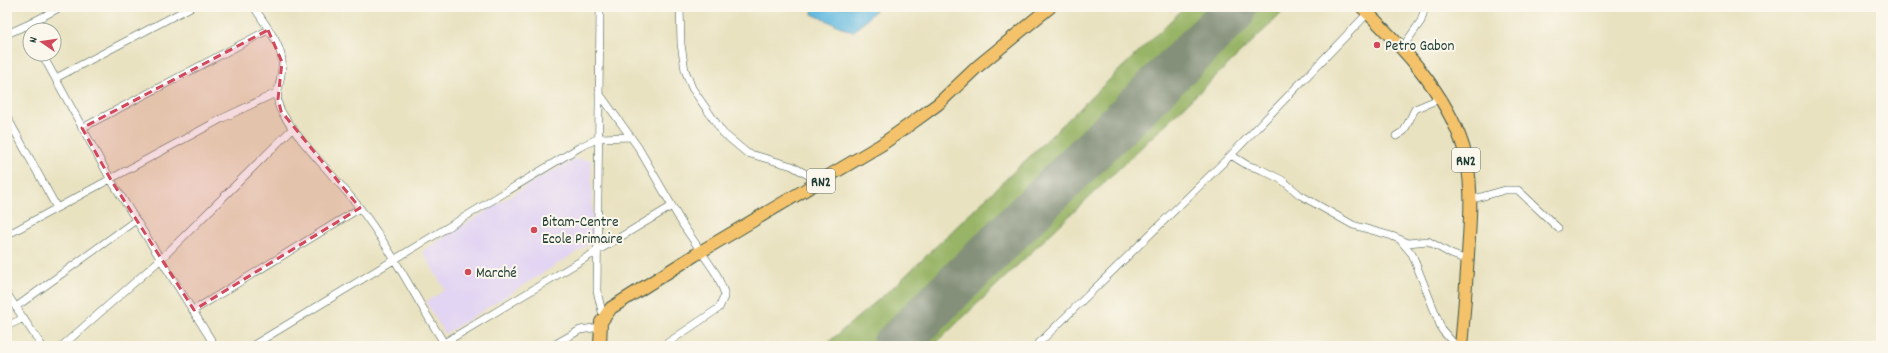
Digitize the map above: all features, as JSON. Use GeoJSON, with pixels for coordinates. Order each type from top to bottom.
{"type":"FeatureCollection","features":[{"type":"Feature","properties":{"kind":"highway","name":"RN2"},"geometry":{"type":"LineString","coordinates":[[602,322],[611,308],[700,252],[880,145],[932,108],[977,67],[1050,7]]}},
{"type":"Feature","properties":{"kind":"highway","name":"RN2"},"geometry":{"type":"LineString","coordinates":[[1365,10],[1402,48],[1423,73],[1454,125],[1463,146],[1467,164],[1470,200],[1461,346]]}},
{"type":"Feature","properties":{"kind":"highway"},"geometry":{"type":"LineString","coordinates":[[600,346],[602,322]]}},
{"type":"Feature","properties":{"kind":"street"},"geometry":{"type":"LineString","coordinates":[[38,22],[61,7]]}},
{"type":"Feature","properties":{"kind":"street"},"geometry":{"type":"LineString","coordinates":[[56,78],[191,7]]}},
{"type":"Feature","properties":{"kind":"street"},"geometry":{"type":"LineString","coordinates":[[254,7],[268,30],[282,58],[282,73],[278,92],[278,105],[293,128],[360,208],[395,260],[443,345],[672,206]]}},
{"type":"Feature","properties":{"kind":"street"},"geometry":{"type":"LineString","coordinates":[[552,346],[580,330],[602,322],[597,291],[600,7]]}},
{"type":"Feature","properties":{"kind":"street"},"geometry":{"type":"LineString","coordinates":[[680,7],[681,44],[685,70],[692,88],[723,133],[746,153],[792,166],[820,182]]}},
{"type":"Feature","properties":{"kind":"street"},"geometry":{"type":"LineString","coordinates":[[1402,48],[1421,22],[1425,7]]}},
{"type":"Feature","properties":{"kind":"street"},"geometry":{"type":"LineString","coordinates":[[1036,346],[1231,155],[1365,10]]}},
{"type":"Feature","properties":{"kind":"street"},"geometry":{"type":"LineString","coordinates":[[7,34],[22,30]]}},
{"type":"Feature","properties":{"kind":"street"},"geometry":{"type":"LineString","coordinates":[[82,128],[268,30]]}},
{"type":"Feature","properties":{"kind":"street"},"geometry":{"type":"LineString","coordinates":[[47,62],[111,180],[194,310],[215,346]]}},
{"type":"Feature","properties":{"kind":"street"},"geometry":{"type":"LineString","coordinates":[[7,235],[223,118],[278,92]]}},
{"type":"Feature","properties":{"kind":"street"},"geometry":{"type":"LineString","coordinates":[[599,92],[648,162],[672,206],[700,252],[717,275],[724,292],[722,302],[712,313],[663,346]]}},
{"type":"Feature","properties":{"kind":"street"},"geometry":{"type":"LineString","coordinates":[[1396,136],[1404,131],[1415,109],[1439,98]]}},
{"type":"Feature","properties":{"kind":"street"},"geometry":{"type":"LineString","coordinates":[[7,117],[57,208]]}},
{"type":"Feature","properties":{"kind":"street"},"geometry":{"type":"LineString","coordinates":[[62,346],[161,259],[293,128]]}},
{"type":"Feature","properties":{"kind":"street"},"geometry":{"type":"LineString","coordinates":[[252,346],[580,147],[599,138],[630,137]]}},
{"type":"Feature","properties":{"kind":"street"},"geometry":{"type":"LineString","coordinates":[[1231,155],[1247,165],[1262,170],[1282,180],[1300,195],[1353,224],[1392,236],[1408,243],[1428,241],[1451,254],[1467,260]]}},
{"type":"Feature","properties":{"kind":"street"},"geometry":{"type":"LineString","coordinates":[[1470,200],[1513,188],[1518,190],[1558,228]]}},
{"type":"Feature","properties":{"kind":"street"},"geometry":{"type":"LineString","coordinates":[[194,310],[360,208]]}},
{"type":"Feature","properties":{"kind":"street"},"geometry":{"type":"LineString","coordinates":[[16,307],[136,220]]}},
{"type":"Feature","properties":{"kind":"street"},"geometry":{"type":"LineString","coordinates":[[1400,240],[1412,254],[1442,330],[1456,346]]}},
{"type":"Feature","properties":{"kind":"street"},"geometry":{"type":"LineString","coordinates":[[7,294],[42,346]]}},
{"type":"Feature","properties":{"kind":"street"},"geometry":{"type":"LineString","coordinates":[[7,326],[24,318]]}},
{"type":"Feature","properties":{"kind":"highlighted area"},"geometry":{"type":"Polygon","coordinates":[[[268,30],[282,62],[278,99],[281,111],[360,208],[194,310],[111,180],[82,128],[268,30]]]}},
{"type":"Feature","properties":{"kind":"shaded area","name":"Bitam-Centre Ecole Primaire"},"geometry":{"type":"Polygon","coordinates":[[[575,159],[591,160],[593,242],[445,334],[426,302],[445,290],[422,251],[541,177],[575,159]]]}},
{"type":"Feature","properties":{"kind":"green space"},"geometry":{"type":"Polygon","coordinates":[[[1185,7],[1273,7],[1281,14],[933,346],[824,346],[898,283],[1185,7]]]}},
{"type":"Feature","properties":{"kind":"water"},"geometry":{"type":"Polygon","coordinates":[[[813,7],[879,7],[853,32],[812,14],[813,7]]]}},
{"type":"Feature","properties":{"kind":"runway"},"geometry":{"type":"LineString","coordinates":[[894,346],[1233,12]]}},
{"type":"Feature","properties":{"kind":"place","name":"Petro Gabon"},"geometry":{"type":"Point","coordinates":[1377,45]}},
{"type":"Feature","properties":{"kind":"place","name":"Bitam-Centre Ecole Primaire"},"geometry":{"type":"Point","coordinates":[534,230]}},
{"type":"Feature","properties":{"kind":"place","name":"Marché"},"geometry":{"type":"Point","coordinates":[468,272]}}]}
